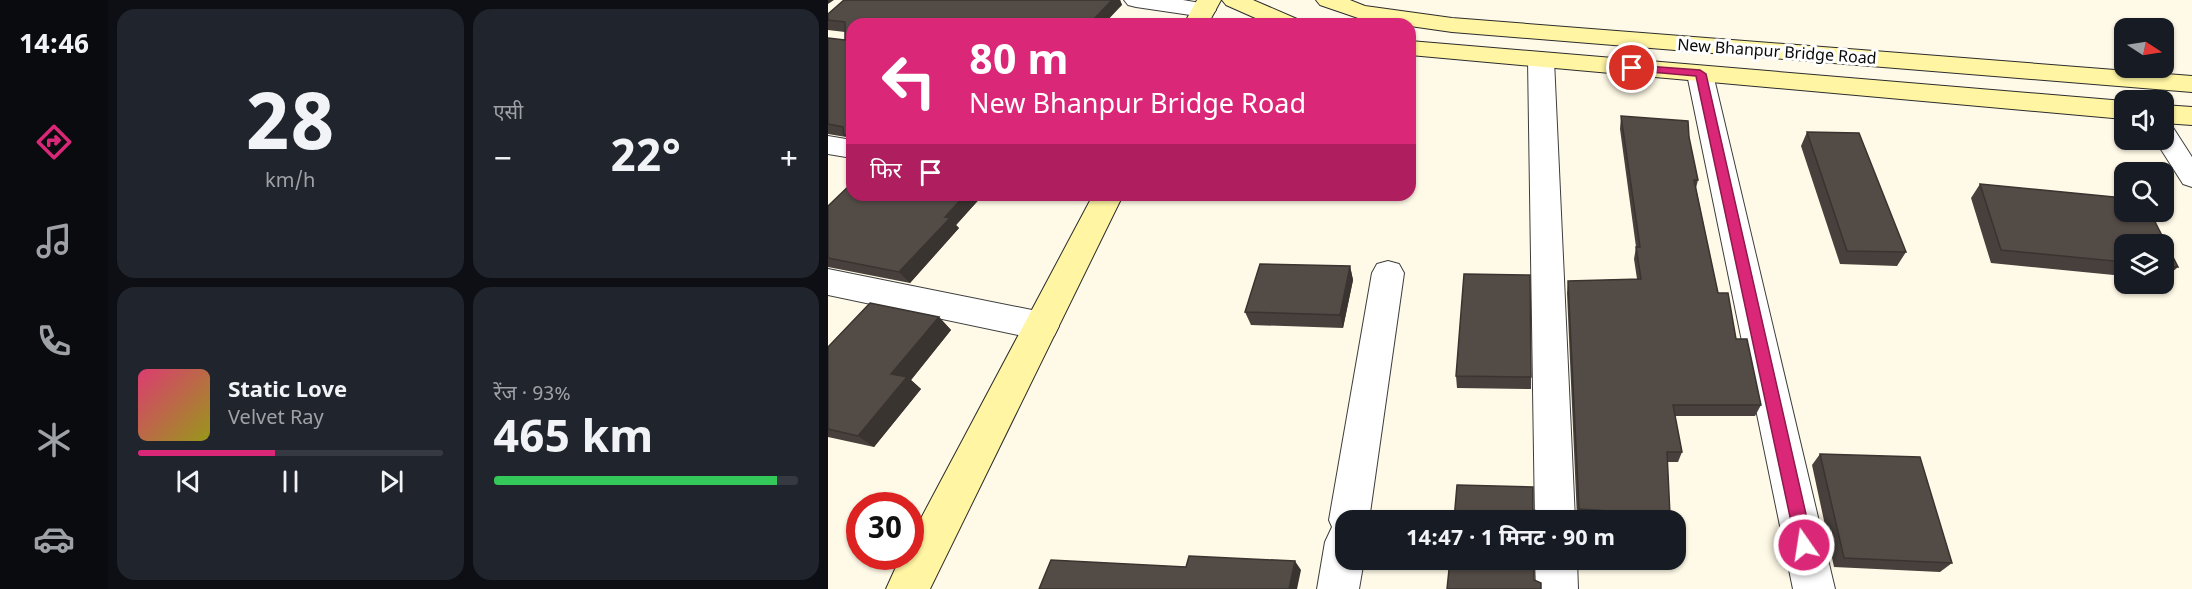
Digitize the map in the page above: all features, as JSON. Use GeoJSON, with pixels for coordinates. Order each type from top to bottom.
{"type":"FeatureCollection","features":[{"type":"Feature","properties":{"kind":"street"},"geometry":{"type":"LineString","coordinates":[[1136,0],[1203,11]]}},
{"type":"Feature","properties":{"kind":"street"},"geometry":{"type":"LineString","coordinates":[[1234,0],[1275,18]]}},
{"type":"Feature","properties":{"kind":"street","name":"New Bhanpur Bridge Road"},"geometry":{"type":"LineString","coordinates":[[1328,0],[1361,12],[1403,18]]}},
{"type":"Feature","properties":{"kind":"street","name":"New Bhanpur Bridge Road"},"geometry":{"type":"LineString","coordinates":[[1416,20],[1452,25],[2192,84]]}},
{"type":"Feature","properties":{"kind":"street","name":"New Bhanpur Bridge Road"},"geometry":{"type":"LineString","coordinates":[[1416,49],[2114,109]]}},
{"type":"Feature","properties":{"kind":"street"},"geometry":{"type":"LineString","coordinates":[[1541,60],[1555,510]]}},
{"type":"Feature","properties":{"kind":"street"},"geometry":{"type":"LineString","coordinates":[[1700,74],[1814,589]]}},
{"type":"Feature","properties":{"kind":"street"},"geometry":{"type":"LineString","coordinates":[[2174,115],[2192,116]]}},
{"type":"Feature","properties":{"kind":"street"},"geometry":{"type":"LineString","coordinates":[[828,144],[846,148]]}},
{"type":"Feature","properties":{"kind":"street"},"geometry":{"type":"LineString","coordinates":[[907,589],[1105,201]]}},
{"type":"Feature","properties":{"kind":"street"},"geometry":{"type":"LineString","coordinates":[[1351,510],[1388,273]]}},
{"type":"Feature","properties":{"kind":"street"},"geometry":{"type":"LineString","coordinates":[[828,282],[1042,326]]}},
{"type":"Feature","properties":{"kind":"street"},"geometry":{"type":"LineString","coordinates":[[1338,589],[1341,570]]}},
{"type":"Feature","properties":{"kind":"street"},"geometry":{"type":"LineString","coordinates":[[1556,570],[1557,589]]}},
{"type":"Feature","properties":{"kind":"lane"},"geometry":{"type":"LineString","coordinates":[[2174,149],[2192,178]]}},
{"type":"Feature","properties":{"kind":"building"},"geometry":{"type":"Polygon","coordinates":[[[844,0],[1112,0],[1095,18],[846,18],[846,135],[843,127],[828,124],[828,38],[845,40],[845,22],[828,20],[828,14],[844,0]]]}},
{"type":"Feature","properties":{"kind":"building"},"geometry":{"type":"Polygon","coordinates":[[[1621,116],[1688,121],[1698,180],[1694,180],[1718,293],[1728,293],[1736,339],[1747,339],[1761,405],[1673,405],[1682,452],[1667,452],[1670,510],[1579,509],[1568,281],[1641,279],[1636,247],[1640,247],[1621,116]]]}},
{"type":"Feature","properties":{"kind":"building"},"geometry":{"type":"Polygon","coordinates":[[[1807,132],[1859,133],[1906,252],[1847,251],[1807,132]]]}},
{"type":"Feature","properties":{"kind":"building"},"geometry":{"type":"Polygon","coordinates":[[[1980,184],[2114,197],[2114,222],[2155,222],[2161,234],[2114,234],[2114,261],[2001,250],[1980,184]]]}},
{"type":"Feature","properties":{"kind":"building"},"geometry":{"type":"Polygon","coordinates":[[[846,189],[846,201],[960,201],[945,217],[950,218],[899,272],[828,258],[828,206],[846,189]]]}},
{"type":"Feature","properties":{"kind":"building"},"geometry":{"type":"Polygon","coordinates":[[[1260,264],[1350,266],[1340,315],[1245,312],[1260,264]]]}},
{"type":"Feature","properties":{"kind":"building"},"geometry":{"type":"Polygon","coordinates":[[[1464,274],[1530,275],[1531,377],[1456,376],[1464,274]]]}},
{"type":"Feature","properties":{"kind":"building"},"geometry":{"type":"Polygon","coordinates":[[[870,303],[939,317],[891,374],[907,377],[858,436],[828,429],[828,347],[870,303]]]}},
{"type":"Feature","properties":{"kind":"building"},"geometry":{"type":"Polygon","coordinates":[[[1820,454],[1920,457],[1952,563],[1844,558],[1820,454]]]}},
{"type":"Feature","properties":{"kind":"building"},"geometry":{"type":"Polygon","coordinates":[[[1457,485],[1533,487],[1533,510],[1455,510],[1457,485]]]}},
{"type":"Feature","properties":{"kind":"building"},"geometry":{"type":"Polygon","coordinates":[[[1189,556],[1295,561],[1289,589],[1039,589],[1051,560],[1186,567],[1189,556]]]}},
{"type":"Feature","properties":{"kind":"building"},"geometry":{"type":"Polygon","coordinates":[[[1449,570],[1534,570],[1534,580],[1541,583],[1541,589],[1447,589],[1449,570]]]}},
{"type":"Feature","properties":{"kind":"route"},"geometry":{"type":"LineString","coordinates":[[1632,68],[1700,74],[1804,545]]}}]}
